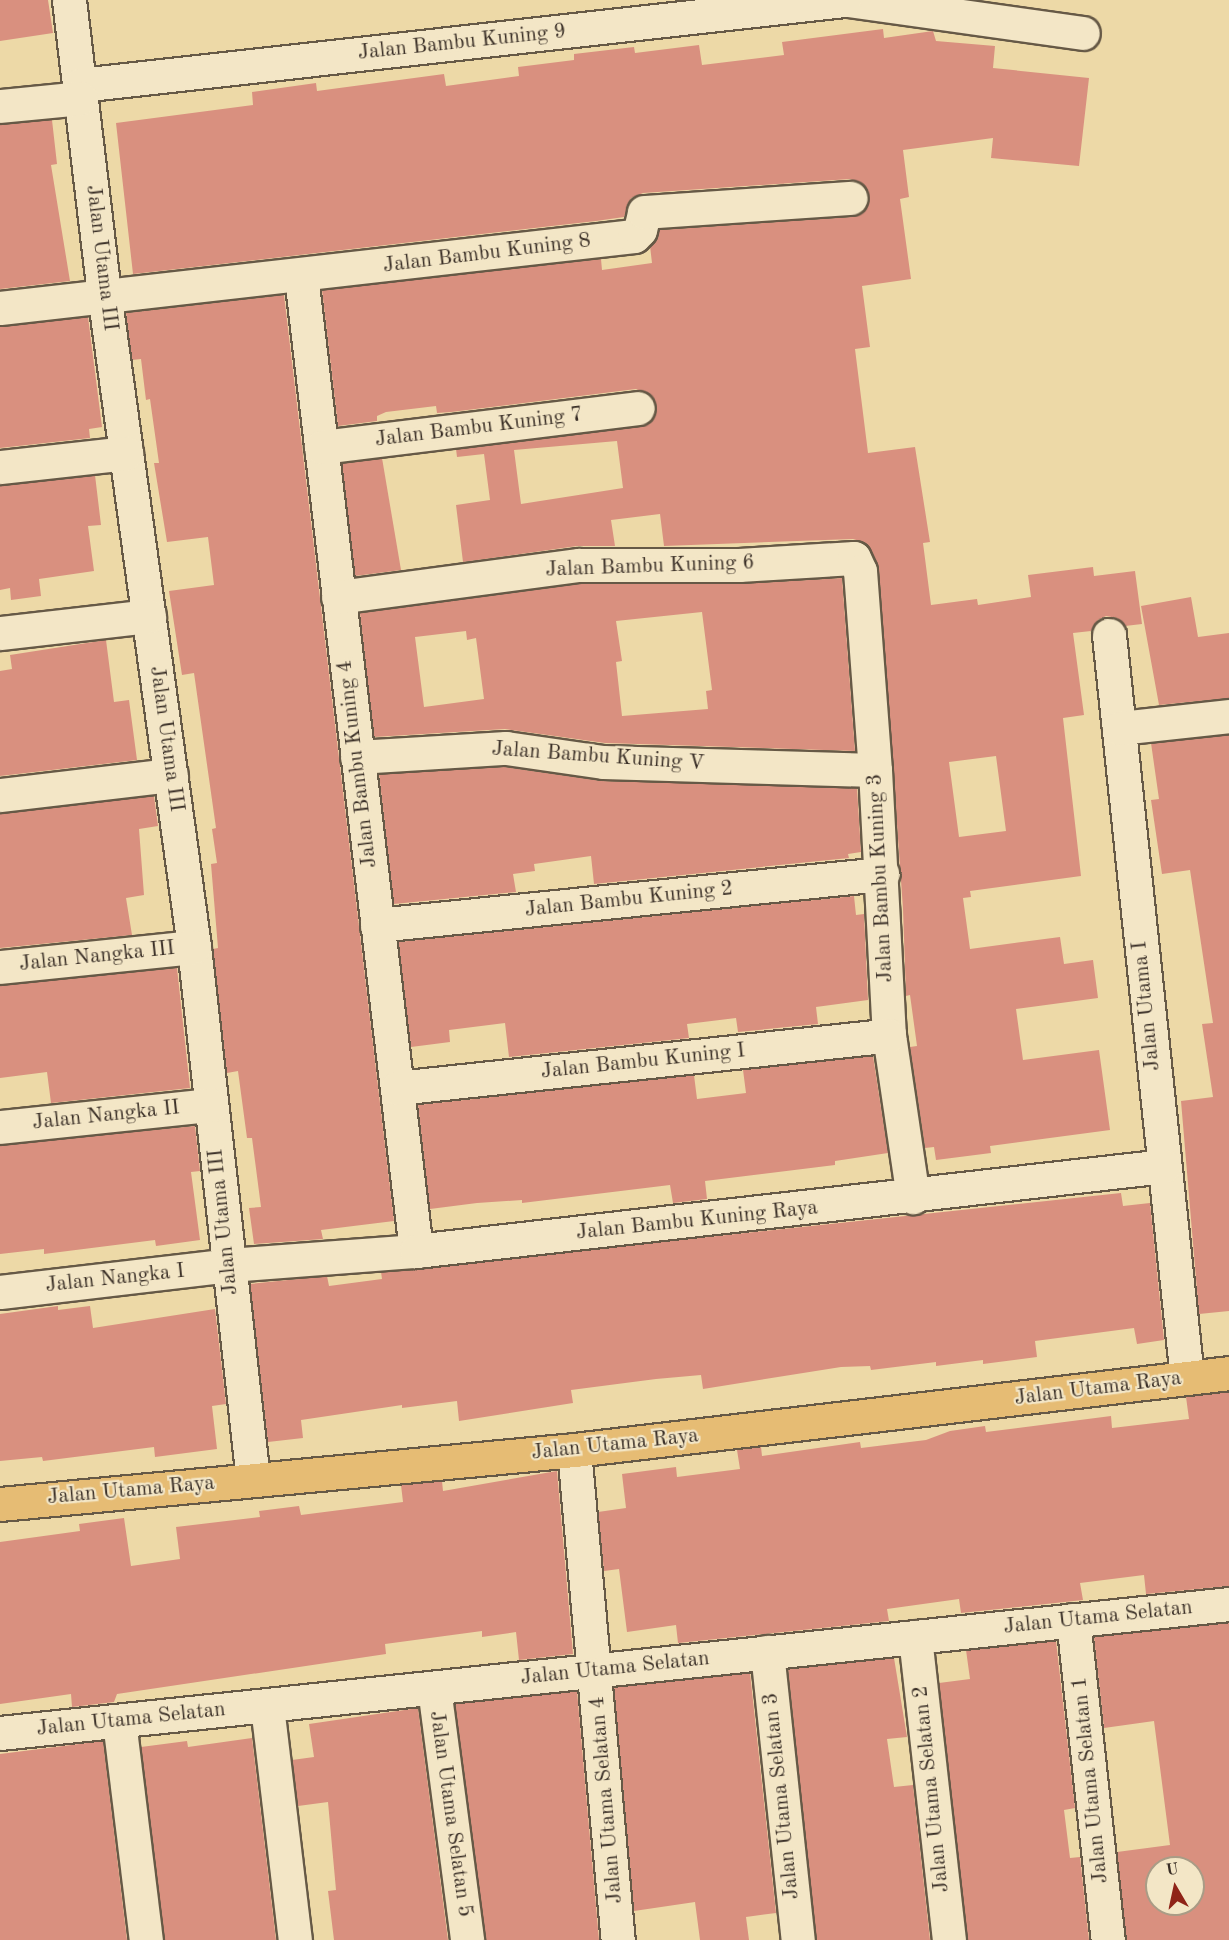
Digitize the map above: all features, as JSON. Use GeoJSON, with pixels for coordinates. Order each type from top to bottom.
{"type":"FeatureCollection","features":[{"type":"Feature","properties":{"kind":"main road","name":"Jalan Utama Raya"},"geometry":{"type":"LineString","coordinates":[[0,1504],[253,1480],[575,1466],[1229,1373]]}},
{"type":"Feature","properties":{"kind":"street","name":"Jalan Utama III"},"geometry":{"type":"LineString","coordinates":[[69,0],[104,293],[194,947],[253,1480]]}},
{"type":"Feature","properties":{"kind":"street","name":"Jalan Bambu Kuning 9"},"geometry":{"type":"LineString","coordinates":[[0,106],[81,92],[846,0],[1083,33]]}},
{"type":"Feature","properties":{"kind":"street","name":"Jalan Bambu Kuning 8"},"geometry":{"type":"LineString","coordinates":[[0,308],[104,293],[301,276],[634,236],[640,230],[644,212],[851,198]]}},
{"type":"Feature","properties":{"kind":"street","name":"Jalan Bambu Kuning 4"},"geometry":{"type":"LineString","coordinates":[[301,276],[416,1251]]}},
{"type":"Feature","properties":{"kind":"street","name":"Jalan Bambu Kuning 7"},"geometry":{"type":"LineString","coordinates":[[321,447],[638,408]]}},
{"type":"Feature","properties":{"kind":"street"},"geometry":{"type":"LineString","coordinates":[[0,467],[126,453]]}},
{"type":"Feature","properties":{"kind":"street","name":"Jalan Bambu Kuning 6"},"geometry":{"type":"LineString","coordinates":[[338,597],[579,565],[739,565],[855,558]]}},
{"type":"Feature","properties":{"kind":"street","name":"Jalan Bambu Kuning 3"},"geometry":{"type":"LineString","coordinates":[[855,558],[860,571],[875,770],[889,1035],[913,1197]]}},
{"type":"Feature","properties":{"kind":"street"},"geometry":{"type":"LineString","coordinates":[[0,633],[149,616]]}},
{"type":"Feature","properties":{"kind":"street","name":"Jalan Utama I"},"geometry":{"type":"LineString","coordinates":[[1109,634],[1188,1378]]}},
{"type":"Feature","properties":{"kind":"street"},"geometry":{"type":"LineString","coordinates":[[1119,728],[1229,716]]}},
{"type":"Feature","properties":{"kind":"street","name":"Jalan Bambu Kuning V"},"geometry":{"type":"LineString","coordinates":[[357,757],[506,748],[603,762],[875,770]]}},
{"type":"Feature","properties":{"kind":"street"},"geometry":{"type":"LineString","coordinates":[[0,795],[171,775]]}},
{"type":"Feature","properties":{"kind":"street","name":"Jalan Bambu Kuning 2"},"geometry":{"type":"LineString","coordinates":[[377,925],[882,874]]}},
{"type":"Feature","properties":{"kind":"street","name":"Jalan Nangka III"},"geometry":{"type":"LineString","coordinates":[[0,967],[194,947]]}},
{"type":"Feature","properties":{"kind":"street","name":"Jalan Bambu Kuning I"},"geometry":{"type":"LineString","coordinates":[[397,1088],[889,1035]]}},
{"type":"Feature","properties":{"kind":"street","name":"Jalan Nangka II"},"geometry":{"type":"LineString","coordinates":[[0,1127],[211,1105]]}},
{"type":"Feature","properties":{"kind":"street","name":"Jalan Bambu Kuning Raya"},"geometry":{"type":"LineString","coordinates":[[229,1265],[416,1251],[913,1197],[1164,1166]]}},
{"type":"Feature","properties":{"kind":"street","name":"Jalan Nangka I"},"geometry":{"type":"LineString","coordinates":[[0,1292],[229,1265]]}},
{"type":"Feature","properties":{"kind":"street","name":"Jalan Utama Selatan 4"},"geometry":{"type":"LineString","coordinates":[[575,1466],[597,1671],[618,1940]]}},
{"type":"Feature","properties":{"kind":"street","name":"Jalan Utama Selatan"},"geometry":{"type":"LineString","coordinates":[[0,1733],[1229,1604]]}},
{"type":"Feature","properties":{"kind":"street","name":"Jalan Utama Selatan 1"},"geometry":{"type":"LineString","coordinates":[[1073,1620],[1108,1940]]}},
{"type":"Feature","properties":{"kind":"street","name":"Jalan Utama Selatan 2"},"geometry":{"type":"LineString","coordinates":[[915,1637],[948,1940]]}},
{"type":"Feature","properties":{"kind":"street","name":"Jalan Utama Selatan 3"},"geometry":{"type":"LineString","coordinates":[[767,1652],[798,1940]]}},
{"type":"Feature","properties":{"kind":"street","name":"Jalan Utama Selatan 5"},"geometry":{"type":"LineString","coordinates":[[434,1688],[467,1940]]}},
{"type":"Feature","properties":{"kind":"street"},"geometry":{"type":"LineString","coordinates":[[267,1706],[295,1940]]}},
{"type":"Feature","properties":{"kind":"street"},"geometry":{"type":"LineString","coordinates":[[119,1721],[146,1940]]}},
{"type":"Feature","properties":{"kind":"building"},"geometry":{"type":"Polygon","coordinates":[[[0,0],[48,0],[53,33],[0,41],[0,0]]]}},
{"type":"Feature","properties":{"kind":"building"},"geometry":{"type":"Polygon","coordinates":[[[883,29],[884,38],[933,31],[936,41],[995,46],[993,68],[1089,78],[1079,166],[991,158],[993,138],[903,150],[909,197],[900,199],[911,279],[862,286],[870,347],[855,349],[868,453],[915,447],[930,542],[923,543],[931,605],[977,599],[978,605],[1031,597],[1028,575],[1093,567],[1094,576],[1135,571],[1142,624],[1125,626],[1117,618],[1106,616],[1098,620],[1091,631],[1073,633],[1084,715],[1063,718],[1081,876],[970,891],[971,897],[963,898],[970,949],[1060,937],[1064,964],[1093,960],[1098,998],[1016,1009],[1023,1060],[1099,1050],[1110,1130],[990,1146],[991,1153],[936,1160],[934,1147],[925,1148],[910,1047],[917,1046],[910,995],[906,996],[903,909],[879,570],[871,550],[863,542],[853,539],[664,546],[660,514],[611,520],[615,546],[577,546],[463,562],[456,505],[490,500],[484,454],[457,457],[456,449],[641,426],[655,415],[653,397],[636,389],[451,412],[437,413],[436,406],[386,412],[377,416],[377,421],[338,426],[322,290],[601,259],[602,270],[652,263],[650,246],[659,230],[852,217],[868,206],[866,187],[850,179],[643,193],[631,198],[624,217],[133,274],[116,123],[253,105],[252,92],[316,83],[317,91],[444,74],[446,86],[519,76],[518,67],[574,60],[574,54],[634,47],[635,53],[699,45],[702,65],[784,55],[782,42],[883,29]],[[617,441],[514,450],[521,504],[623,488],[617,441]],[[996,756],[949,762],[959,837],[1006,831],[996,756]]]}},
{"type":"Feature","properties":{"kind":"building"},"geometry":{"type":"Polygon","coordinates":[[[52,120],[57,164],[51,165],[70,281],[0,289],[0,124],[52,120]]]}},
{"type":"Feature","properties":{"kind":"building"},"geometry":{"type":"Polygon","coordinates":[[[284,295],[394,1221],[321,1230],[323,1239],[254,1244],[249,1208],[261,1207],[252,1138],[247,1138],[238,1071],[227,1073],[213,949],[218,948],[211,864],[217,863],[212,829],[216,828],[194,673],[182,675],[169,591],[214,585],[208,537],[167,542],[154,463],[159,463],[150,399],[146,400],[141,359],[132,360],[126,313],[284,295]]]}},
{"type":"Feature","properties":{"kind":"building"},"geometry":{"type":"Polygon","coordinates":[[[88,317],[102,427],[89,429],[90,438],[0,448],[0,326],[88,317]]]}},
{"type":"Feature","properties":{"kind":"building"},"geometry":{"type":"Polygon","coordinates":[[[382,458],[401,570],[355,576],[342,463],[382,458]]]}},
{"type":"Feature","properties":{"kind":"building"},"geometry":{"type":"Polygon","coordinates":[[[95,475],[101,525],[88,526],[94,571],[39,579],[41,596],[11,600],[10,588],[0,590],[0,485],[95,475]]]}},
{"type":"Feature","properties":{"kind":"building"},"geometry":{"type":"Polygon","coordinates":[[[842,578],[855,751],[605,743],[505,729],[374,737],[360,613],[580,584],[739,584],[842,578]],[[702,612],[616,621],[622,661],[616,662],[622,716],[708,709],[706,691],[712,690],[702,612]],[[466,631],[415,637],[424,707],[484,699],[476,638],[467,640],[466,631]]]}},
{"type":"Feature","properties":{"kind":"building"},"geometry":{"type":"Polygon","coordinates":[[[1191,597],[1198,637],[1229,633],[1229,698],[1159,705],[1141,606],[1191,597]]]}},
{"type":"Feature","properties":{"kind":"building"},"geometry":{"type":"Polygon","coordinates":[[[106,640],[114,702],[129,700],[137,760],[0,776],[0,671],[12,669],[10,655],[106,640]]]}},
{"type":"Feature","properties":{"kind":"building"},"geometry":{"type":"Polygon","coordinates":[[[1229,735],[1229,1311],[1199,1314],[1181,1101],[1213,1097],[1202,1024],[1213,1023],[1190,870],[1162,874],[1151,800],[1159,799],[1151,743],[1229,735]]]}},
{"type":"Feature","properties":{"kind":"building"},"geometry":{"type":"Polygon","coordinates":[[[505,767],[602,781],[857,788],[861,852],[848,854],[849,858],[594,884],[591,856],[534,864],[535,871],[513,874],[516,892],[394,904],[379,774],[505,767]]]}},
{"type":"Feature","properties":{"kind":"building"},"geometry":{"type":"Polygon","coordinates":[[[154,796],[158,826],[139,829],[144,895],[126,898],[132,935],[0,948],[0,813],[154,796]]]}},
{"type":"Feature","properties":{"kind":"building"},"geometry":{"type":"Polygon","coordinates":[[[854,896],[856,915],[864,914],[868,1000],[816,1007],[818,1024],[738,1032],[736,1018],[687,1024],[689,1038],[509,1057],[505,1023],[449,1030],[450,1042],[411,1047],[398,942],[854,896]]]}},
{"type":"Feature","properties":{"kind":"building"},"geometry":{"type":"Polygon","coordinates":[[[177,968],[190,1088],[51,1103],[47,1072],[0,1078],[0,985],[177,968]]]}},
{"type":"Feature","properties":{"kind":"building"},"geometry":{"type":"Polygon","coordinates":[[[873,1056],[888,1153],[835,1161],[835,1165],[705,1181],[707,1199],[673,1203],[670,1185],[522,1203],[522,1200],[430,1209],[418,1105],[694,1075],[697,1099],[746,1093],[743,1070],[873,1056]]]}},
{"type":"Feature","properties":{"kind":"building"},"geometry":{"type":"Polygon","coordinates":[[[195,1126],[200,1171],[191,1172],[200,1240],[156,1246],[155,1240],[44,1254],[44,1249],[0,1254],[0,1145],[195,1126]]]}},
{"type":"Feature","properties":{"kind":"building"},"geometry":{"type":"Polygon","coordinates":[[[1121,1193],[1123,1206],[1150,1203],[1164,1340],[1137,1344],[1134,1328],[1035,1341],[1037,1357],[983,1364],[983,1360],[936,1366],[936,1362],[871,1370],[870,1366],[841,1367],[703,1389],[701,1375],[656,1379],[571,1390],[573,1403],[459,1421],[457,1401],[402,1408],[402,1405],[301,1420],[303,1438],[268,1442],[250,1284],[327,1276],[329,1286],[382,1279],[381,1272],[1121,1193]]]}},
{"type":"Feature","properties":{"kind":"building"},"geometry":{"type":"Polygon","coordinates":[[[58,1306],[58,1310],[90,1306],[93,1328],[215,1309],[226,1404],[212,1406],[217,1449],[155,1457],[154,1447],[43,1461],[42,1457],[0,1461],[0,1314],[58,1306]]]}},
{"type":"Feature","properties":{"kind":"building"},"geometry":{"type":"Polygon","coordinates":[[[1229,1392],[1229,1586],[1146,1594],[1144,1575],[1080,1583],[1083,1600],[961,1613],[959,1599],[887,1609],[889,1621],[678,1643],[676,1625],[627,1632],[619,1569],[604,1571],[598,1512],[626,1508],[622,1474],[676,1467],[677,1477],[740,1469],[737,1450],[761,1447],[762,1456],[860,1442],[861,1448],[926,1440],[950,1431],[985,1426],[986,1432],[1111,1416],[1112,1428],[1189,1419],[1186,1397],[1229,1392]]]}},
{"type":"Feature","properties":{"kind":"building"},"geometry":{"type":"Polygon","coordinates":[[[557,1471],[573,1654],[519,1660],[516,1632],[482,1637],[482,1631],[385,1644],[386,1654],[117,1694],[114,1702],[72,1707],[71,1694],[0,1704],[0,1542],[80,1531],[79,1524],[124,1518],[131,1566],[180,1559],[176,1527],[260,1517],[259,1511],[299,1506],[301,1515],[403,1502],[401,1485],[442,1481],[443,1491],[557,1471]]]}},
{"type":"Feature","properties":{"kind":"building"},"geometry":{"type":"Polygon","coordinates":[[[1229,1623],[1229,1940],[1126,1940],[1117,1852],[1170,1845],[1154,1721],[1104,1728],[1094,1637],[1229,1623]]]}},
{"type":"Feature","properties":{"kind":"building"},"geometry":{"type":"Polygon","coordinates":[[[1056,1641],[1075,1808],[1064,1810],[1070,1858],[1080,1857],[1089,1940],[967,1940],[939,1683],[970,1679],[966,1650],[1056,1641]]]}},
{"type":"Feature","properties":{"kind":"building"},"geometry":{"type":"Polygon","coordinates":[[[894,1658],[907,1737],[887,1739],[894,1787],[913,1785],[930,1940],[816,1940],[788,1669],[894,1658]]]}},
{"type":"Feature","properties":{"kind":"building"},"geometry":{"type":"Polygon","coordinates":[[[750,1673],[776,1913],[746,1917],[749,1940],[700,1940],[695,1902],[634,1911],[614,1687],[750,1673]]]}},
{"type":"Feature","properties":{"kind":"building"},"geometry":{"type":"Polygon","coordinates":[[[577,1691],[599,1940],[485,1940],[455,1704],[577,1691]]]}},
{"type":"Feature","properties":{"kind":"building"},"geometry":{"type":"Polygon","coordinates":[[[418,1708],[448,1940],[334,1940],[328,1891],[336,1890],[328,1802],[298,1806],[292,1760],[314,1757],[309,1724],[418,1708]]]}},
{"type":"Feature","properties":{"kind":"building"},"geometry":{"type":"Polygon","coordinates":[[[252,1738],[276,1940],[164,1940],[141,1747],[187,1741],[188,1747],[252,1738]]]}},
{"type":"Feature","properties":{"kind":"building"},"geometry":{"type":"Polygon","coordinates":[[[103,1741],[127,1940],[0,1940],[0,1754],[103,1741]]]}}]}
